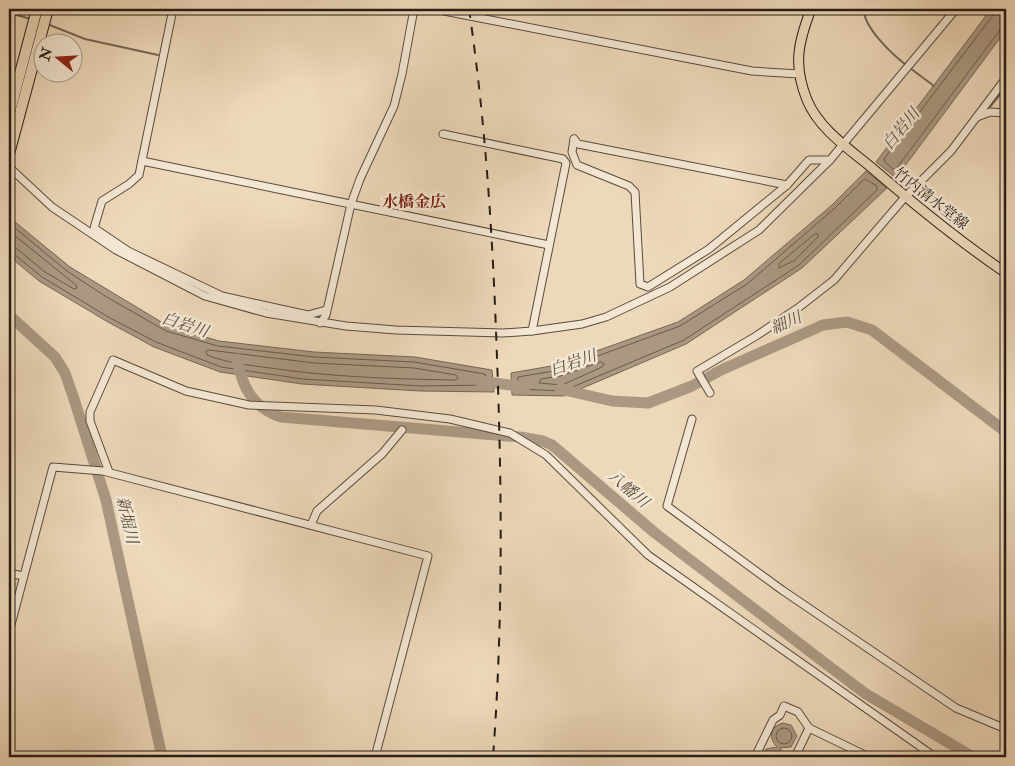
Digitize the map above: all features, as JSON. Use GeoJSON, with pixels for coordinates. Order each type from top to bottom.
{"type":"FeatureCollection","features":[{"type":"Feature","properties":{"kind":"highway"},"geometry":{"type":"LineString","coordinates":[[9,114],[37,9]]}},
{"type":"Feature","properties":{"kind":"highway"},"geometry":{"type":"LineString","coordinates":[[9,154],[48,9]]}},
{"type":"Feature","properties":{"kind":"main road","name":"竹内清水堂線"},"geometry":{"type":"LineString","coordinates":[[811,9],[798,42],[799,74],[808,101],[818,120],[905,197],[1006,273]]}},
{"type":"Feature","properties":{"kind":"street"},"geometry":{"type":"LineString","coordinates":[[173,9],[142,161],[136,179],[102,201],[94,228],[128,251],[222,296],[308,315],[326,310]]}},
{"type":"Feature","properties":{"kind":"street"},"geometry":{"type":"LineString","coordinates":[[320,323],[326,315],[351,204],[360,179],[394,106],[414,9]]}},
{"type":"Feature","properties":{"kind":"street"},"geometry":{"type":"LineString","coordinates":[[434,9],[752,71],[799,74]]}},
{"type":"Feature","properties":{"kind":"street"},"geometry":{"type":"LineString","coordinates":[[9,167],[52,207],[116,250],[205,296],[239,307],[320,323],[396,330],[461,333],[532,331],[582,324],[606,317],[670,287],[759,230],[844,145],[956,9]]}},
{"type":"Feature","properties":{"kind":"street"},"geometry":{"type":"LineString","coordinates":[[710,394],[697,371],[756,336],[798,308],[834,280],[905,197],[952,151],[1006,78]]}},
{"type":"Feature","properties":{"kind":"street"},"geometry":{"type":"LineString","coordinates":[[976,118],[990,112],[1006,113]]}},
{"type":"Feature","properties":{"kind":"street"},"geometry":{"type":"LineString","coordinates":[[443,134],[563,158],[566,163],[532,331]]}},
{"type":"Feature","properties":{"kind":"street"},"geometry":{"type":"LineString","coordinates":[[787,185],[578,144],[574,139],[572,146],[577,165],[582,169],[629,186],[635,192],[640,284],[648,287],[709,249],[787,185],[809,160],[830,160]]}},
{"type":"Feature","properties":{"kind":"street"},"geometry":{"type":"LineString","coordinates":[[142,161],[549,245]]}},
{"type":"Feature","properties":{"kind":"street"},"geometry":{"type":"LineString","coordinates":[[106,471],[90,421],[90,412],[113,360],[186,391],[249,405],[376,410],[450,419],[510,433],[546,455],[648,555],[935,757]]}},
{"type":"Feature","properties":{"kind":"street"},"geometry":{"type":"LineString","coordinates":[[692,420],[667,506],[867,650],[956,708],[1006,729]]}},
{"type":"Feature","properties":{"kind":"street"},"geometry":{"type":"LineString","coordinates":[[311,525],[317,511],[382,454],[402,430]]}},
{"type":"Feature","properties":{"kind":"street"},"geometry":{"type":"LineString","coordinates":[[9,632],[53,467],[106,471],[428,556],[375,757]]}},
{"type":"Feature","properties":{"kind":"street"},"geometry":{"type":"LineString","coordinates":[[9,572],[23,576]]}},
{"type":"Feature","properties":{"kind":"street"},"geometry":{"type":"LineString","coordinates":[[754,757],[773,720],[780,716],[784,706],[798,712],[809,728],[869,757]]}},
{"type":"Feature","properties":{"kind":"street"},"geometry":{"type":"LineString","coordinates":[[795,757],[809,728]]}},
{"type":"Feature","properties":{"kind":"water"},"geometry":{"type":"Polygon","coordinates":[[[991,9],[1006,9],[1006,30],[896,178],[876,162],[991,9]]]}},
{"type":"Feature","properties":{"kind":"water"},"geometry":{"type":"Polygon","coordinates":[[[866,171],[887,188],[802,268],[686,344],[564,396],[512,395],[511,373],[557,365],[678,322],[744,280],[832,205],[866,171]]]}},
{"type":"Feature","properties":{"kind":"water"},"geometry":{"type":"Polygon","coordinates":[[[9,217],[70,267],[168,326],[219,341],[314,352],[415,357],[492,370],[494,392],[420,391],[302,384],[220,372],[154,347],[39,281],[9,256],[9,217]]]}},
{"type":"Feature","properties":{"kind":"water"},"geometry":{"type":"Polygon","coordinates":[[[783,723],[791,725],[797,736],[791,747],[780,748],[786,757],[761,757],[766,749],[777,747],[772,740],[772,733],[775,727],[783,723]]]}},
{"type":"Feature","properties":{"kind":"waterway"},"geometry":{"type":"LineString","coordinates":[[864,9],[868,24],[873,32],[906,65]]}},
{"type":"Feature","properties":{"kind":"waterway"},"geometry":{"type":"LineString","coordinates":[[9,13],[31,19]]}},
{"type":"Feature","properties":{"kind":"waterway"},"geometry":{"type":"LineString","coordinates":[[47,24],[85,39],[158,55]]}},
{"type":"Feature","properties":{"kind":"waterway"},"geometry":{"type":"LineString","coordinates":[[910,68],[934,86]]}},
{"type":"Feature","properties":{"kind":"waterway"},"geometry":{"type":"LineString","coordinates":[[989,108],[1006,87]]}},
{"type":"Feature","properties":{"kind":"waterway","name":"新堀川"},"geometry":{"type":"LineString","coordinates":[[9,315],[55,357],[65,373],[73,396],[106,500],[162,757]]}},
{"type":"Feature","properties":{"kind":"waterway","name":"細川"},"geometry":{"type":"LineString","coordinates":[[560,389],[612,401],[648,403],[692,386],[721,370],[823,325],[847,322],[872,330],[1006,432]]}},
{"type":"Feature","properties":{"kind":"waterway","name":"八幡川"},"geometry":{"type":"LineString","coordinates":[[237,359],[242,379],[250,395],[263,408],[281,417],[520,437],[543,441],[552,445],[655,533],[866,694],[973,757]]}},
{"type":"Feature","properties":{"kind":"waterway","name":"白岩川"},"geometry":{"type":"LineString","coordinates":[[479,381],[525,387]]}},
{"type":"Feature","properties":{"kind":"railway"},"geometry":{"type":"LineString","coordinates":[[469,9],[488,183],[499,408],[500,607],[493,757]]}},
{"type":"Feature","properties":{"kind":"district","name":"水橋金広"},"geometry":{"type":"Point","coordinates":[414,202]}}]}
